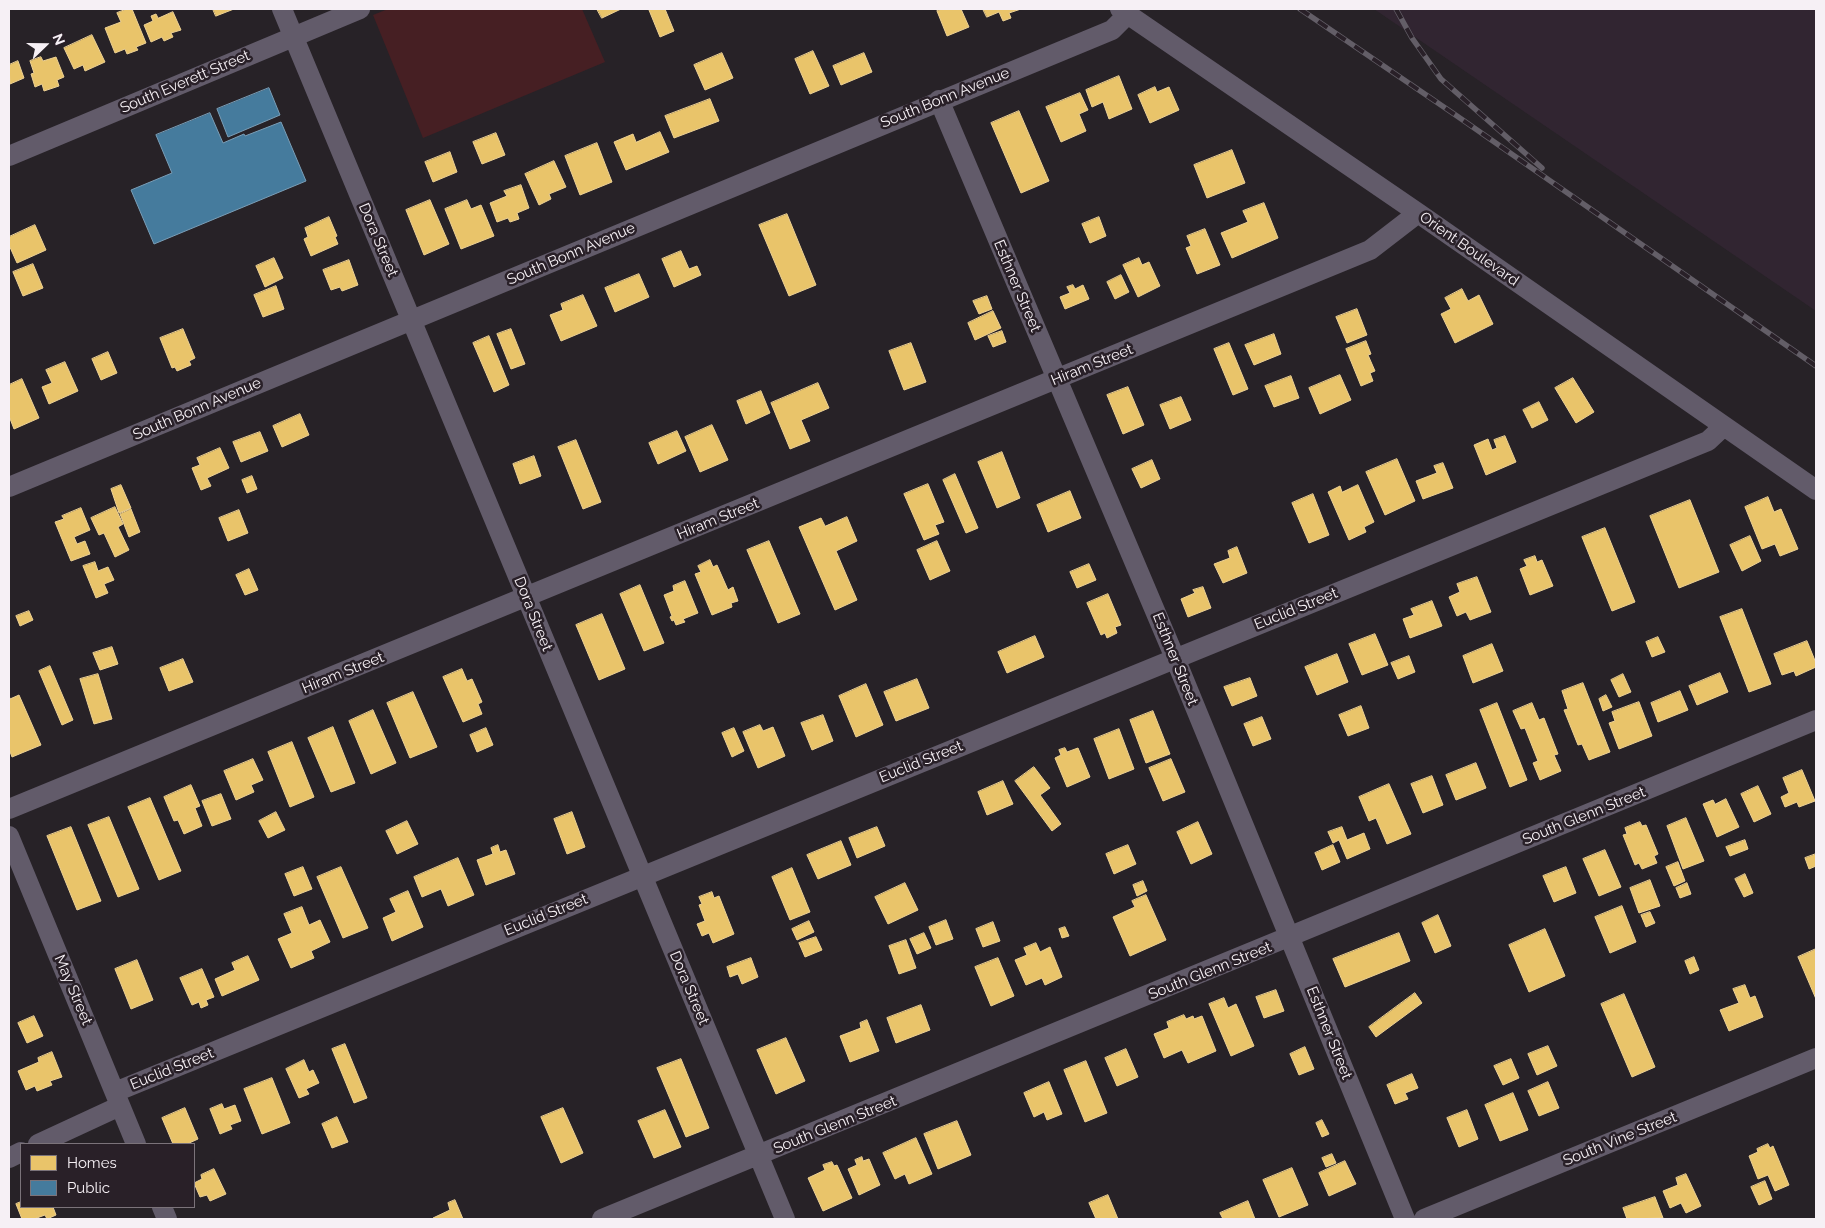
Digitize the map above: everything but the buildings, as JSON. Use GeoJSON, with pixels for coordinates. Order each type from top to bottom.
{"type":"FeatureCollection","features":[{"type":"Feature","properties":{"kind":"street","name":"Dora Street"},"geometry":{"type":"LineString","coordinates":[[282,9],[786,1219]]}},
{"type":"Feature","properties":{"kind":"street","name":"South Everett Street"},"geometry":{"type":"LineString","coordinates":[[9,156],[360,9]]}},
{"type":"Feature","properties":{"kind":"street","name":"South Bonn Avenue"},"geometry":{"type":"LineString","coordinates":[[9,487],[939,100],[1112,30],[1124,12]]}},
{"type":"Feature","properties":{"kind":"street","name":"Orient Boulevard"},"geometry":{"type":"LineString","coordinates":[[1124,12],[1418,213],[1816,490]]}},
{"type":"Feature","properties":{"kind":"street","name":"Esthner Street"},"geometry":{"type":"LineString","coordinates":[[939,100],[1175,658],[1405,1219]]}},
{"type":"Feature","properties":{"kind":"street","name":"Hiram Street"},"geometry":{"type":"LineString","coordinates":[[9,809],[1370,250],[1418,213]]}},
{"type":"Feature","properties":{"kind":"street","name":"Euclid Street"},"geometry":{"type":"LineString","coordinates":[[40,1143],[118,1099],[642,876],[1708,441],[1724,426]]}},
{"type":"Feature","properties":{"kind":"street","name":"South Glenn Street"},"geometry":{"type":"LineString","coordinates":[[602,1219],[1290,938],[1816,720]]}},
{"type":"Feature","properties":{"kind":"street","name":"May Street"},"geometry":{"type":"LineString","coordinates":[[9,836],[136,1143]]}},
{"type":"Feature","properties":{"kind":"street","name":"South Vine Street"},"geometry":{"type":"LineString","coordinates":[[1424,1219],[1816,1058]]}},
{"type":"Feature","properties":{"kind":"shaded area"},"geometry":{"type":"Polygon","coordinates":[[[388,9],[582,9],[605,62],[423,138],[373,15],[388,9]]]}},
{"type":"Feature","properties":{"kind":"shaded area"},"geometry":{"type":"Polygon","coordinates":[[[1374,9],[1816,9],[1816,311],[1374,9]]]}},
{"type":"Feature","properties":{"kind":"railway"},"geometry":{"type":"LineString","coordinates":[[1300,9],[1816,366]]}},
{"type":"Feature","properties":{"kind":"railway"},"geometry":{"type":"LineString","coordinates":[[1396,9],[1412,38],[1441,79],[1542,168]]}}]}
